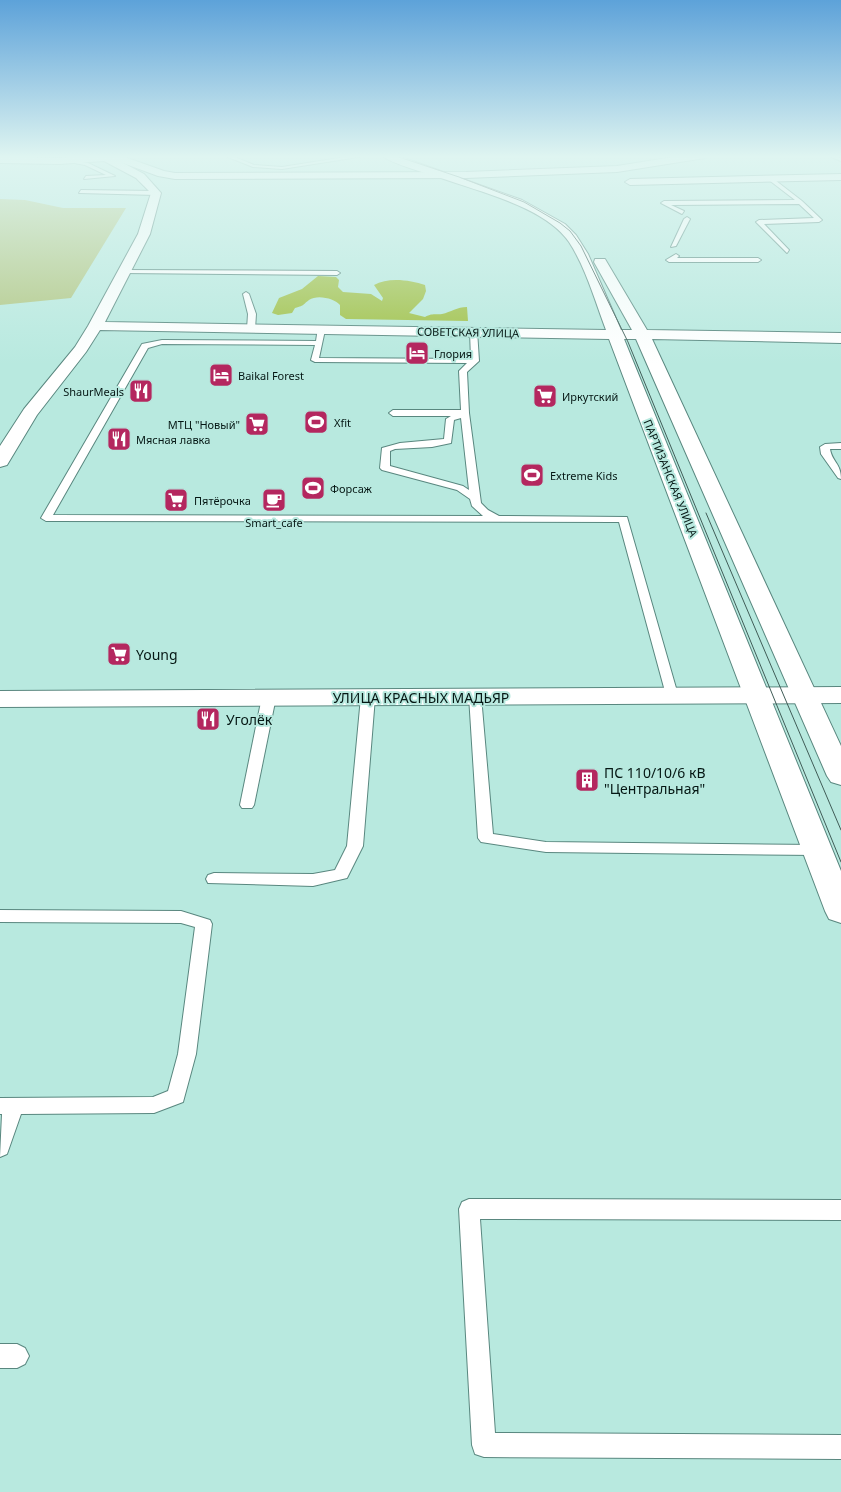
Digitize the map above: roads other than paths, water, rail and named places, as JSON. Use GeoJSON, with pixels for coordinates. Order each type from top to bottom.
{"type":"FeatureCollection","features":[{"type":"Feature","properties":{"kind":"street"},"geometry":{"type":"LineString","coordinates":[[0,461],[20,432],[30,413],[96,326],[144,234],[147,225]]}},
{"type":"Feature","properties":{"kind":"street","name":"ПАРТИЗАНСКАЯ УЛИЦА"},"geometry":{"type":"LineString","coordinates":[[559,225],[574,241],[595,283],[841,912]]}},
{"type":"Feature","properties":{"kind":"street"},"geometry":{"type":"LineString","coordinates":[[572,225],[587,238],[641,334],[841,776]]}},
{"type":"Feature","properties":{"kind":"street","name":"СОВЕТСКАЯ УЛИЦА"},"geometry":{"type":"LineString","coordinates":[[96,326],[251,328],[320,336],[474,332],[841,338]]}},
{"type":"Feature","properties":{"kind":"street"},"geometry":{"type":"LineString","coordinates":[[0,431],[20,432]]}},
{"type":"Feature","properties":{"kind":"street","name":"УЛИЦА КРАСНЫХ МАДЬЯР"},"geometry":{"type":"LineString","coordinates":[[0,699],[841,695]]}},
{"type":"Feature","properties":{"kind":"lane"},"geometry":{"type":"LineString","coordinates":[[673,246],[684,225]]}},
{"type":"Feature","properties":{"kind":"lane"},"geometry":{"type":"LineString","coordinates":[[762,225],[787,250]]}},
{"type":"Feature","properties":{"kind":"lane"},"geometry":{"type":"LineString","coordinates":[[676,256],[669,260],[758,260]]}},
{"type":"Feature","properties":{"kind":"lane"},"geometry":{"type":"LineString","coordinates":[[124,272],[337,273]]}},
{"type":"Feature","properties":{"kind":"lane"},"geometry":{"type":"LineString","coordinates":[[246,294],[252,314],[251,328]]}},
{"type":"Feature","properties":{"kind":"lane"},"geometry":{"type":"LineString","coordinates":[[474,332],[475,361]]}},
{"type":"Feature","properties":{"kind":"lane"},"geometry":{"type":"LineString","coordinates":[[475,361],[315,360],[320,336],[162,342],[145,346],[46,518],[624,519],[672,695]]}},
{"type":"Feature","properties":{"kind":"lane"},"geometry":{"type":"LineString","coordinates":[[475,361],[463,371],[465,413],[476,504],[484,512],[498,519]]}},
{"type":"Feature","properties":{"kind":"lane"},"geometry":{"type":"LineString","coordinates":[[393,412],[465,413]]}},
{"type":"Feature","properties":{"kind":"lane"},"geometry":{"type":"LineString","coordinates":[[465,413],[450,419],[448,441],[439,444],[396,445],[385,450],[385,468],[460,488],[476,498]]}},
{"type":"Feature","properties":{"kind":"lane"},"geometry":{"type":"LineString","coordinates":[[841,446],[825,447],[826,454],[841,476]]}},
{"type":"Feature","properties":{"kind":"lane"},"geometry":{"type":"LineString","coordinates":[[475,696],[486,838],[546,847],[817,850]]}},
{"type":"Feature","properties":{"kind":"lane"},"geometry":{"type":"LineString","coordinates":[[247,805],[269,697]]}},
{"type":"Feature","properties":{"kind":"lane"},"geometry":{"type":"LineString","coordinates":[[214,879],[313,880],[341,874],[355,846],[368,697]]}},
{"type":"Feature","properties":{"kind":"lane"},"geometry":{"type":"LineString","coordinates":[[0,916],[181,917],[204,924],[187,1054],[176,1096],[154,1105],[7,1106],[0,1148]]}},
{"type":"Feature","properties":{"kind":"lane"},"geometry":{"type":"LineString","coordinates":[[841,1210],[469,1209],[484,1445],[841,1448]]}},
{"type":"Feature","properties":{"kind":"tram line"},"geometry":{"type":"LineString","coordinates":[[562,225],[570,231],[581,246],[628,342],[841,862]]}},
{"type":"Feature","properties":{"kind":"tram line"},"geometry":{"type":"LineString","coordinates":[[706,513],[841,830]]}},
{"type":"Feature","properties":{"kind":"place","name":"Глория"},"geometry":{"type":"Point","coordinates":[417,353]}},
{"type":"Feature","properties":{"kind":"place","name":"Baikal Forest"},"geometry":{"type":"Point","coordinates":[221,375]}},
{"type":"Feature","properties":{"kind":"place","name":"ShaurMeals"},"geometry":{"type":"Point","coordinates":[141,391]}},
{"type":"Feature","properties":{"kind":"place","name":"Иркутский"},"geometry":{"type":"Point","coordinates":[545,396]}},
{"type":"Feature","properties":{"kind":"place","name":"Xfit"},"geometry":{"type":"Point","coordinates":[316,422]}},
{"type":"Feature","properties":{"kind":"place","name":"МТЦ \"Новый\""},"geometry":{"type":"Point","coordinates":[257,424]}},
{"type":"Feature","properties":{"kind":"place","name":"Мясная лавка"},"geometry":{"type":"Point","coordinates":[119,439]}},
{"type":"Feature","properties":{"kind":"place","name":"Extreme Kids"},"geometry":{"type":"Point","coordinates":[532,475]}},
{"type":"Feature","properties":{"kind":"place","name":"Форсаж"},"geometry":{"type":"Point","coordinates":[313,488]}},
{"type":"Feature","properties":{"kind":"place","name":"Пятёрочка"},"geometry":{"type":"Point","coordinates":[176,500]}},
{"type":"Feature","properties":{"kind":"place","name":"Smart_cafe"},"geometry":{"type":"Point","coordinates":[274,500]}},
{"type":"Feature","properties":{"kind":"place","name":"Young"},"geometry":{"type":"Point","coordinates":[119,654]}},
{"type":"Feature","properties":{"kind":"place","name":"Уголёк"},"geometry":{"type":"Point","coordinates":[208,719]}},
{"type":"Feature","properties":{"kind":"place","name":"ПС 110/10/6 кВ \"Центральная\""},"geometry":{"type":"Point","coordinates":[587,780]}}]}
